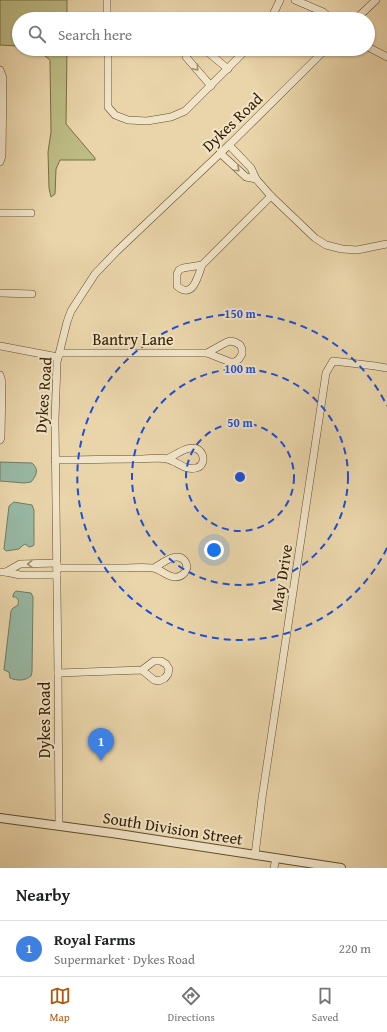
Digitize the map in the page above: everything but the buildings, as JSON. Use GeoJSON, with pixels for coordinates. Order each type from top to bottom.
{"type":"FeatureCollection","features":[{"type":"Feature","properties":{"kind":"street"},"geometry":{"type":"LineString","coordinates":[[107,0],[107,12]]}},
{"type":"Feature","properties":{"kind":"street"},"geometry":{"type":"LineString","coordinates":[[274,12],[280,0]]}},
{"type":"Feature","properties":{"kind":"street"},"geometry":{"type":"LineString","coordinates":[[295,0],[323,12]]}},
{"type":"Feature","properties":{"kind":"street"},"geometry":{"type":"LineString","coordinates":[[363,12],[376,0]]}},
{"type":"Feature","properties":{"kind":"street"},"geometry":{"type":"LineString","coordinates":[[375,51],[387,57]]}},
{"type":"Feature","properties":{"kind":"street"},"geometry":{"type":"LineString","coordinates":[[108,56],[108,107],[115,115],[122,118],[128,120],[147,121],[171,117],[185,111],[240,56]]}},
{"type":"Feature","properties":{"kind":"street"},"geometry":{"type":"LineString","coordinates":[[186,56],[211,86]]}},
{"type":"Feature","properties":{"kind":"street"},"geometry":{"type":"LineString","coordinates":[[212,56],[228,69]]}},
{"type":"Feature","properties":{"kind":"street","name":"Dykes Road"},"geometry":{"type":"LineString","coordinates":[[59,826],[55,397],[57,362],[67,322],[71,311],[95,274],[122,246],[229,145],[319,56]]}},
{"type":"Feature","properties":{"kind":"street"},"geometry":{"type":"LineString","coordinates":[[0,70],[3,78],[2,156],[0,162]]}},
{"type":"Feature","properties":{"kind":"street"},"geometry":{"type":"LineString","coordinates":[[229,145],[251,168],[256,179],[271,196],[314,238],[326,245],[342,249],[357,250],[387,244]]}},
{"type":"Feature","properties":{"kind":"street"},"geometry":{"type":"LineString","coordinates":[[220,153],[246,177],[256,179]]}},
{"type":"Feature","properties":{"kind":"street"},"geometry":{"type":"LineString","coordinates":[[202,265],[271,196]]}},
{"type":"Feature","properties":{"kind":"street"},"geometry":{"type":"LineString","coordinates":[[0,213],[31,213]]}},
{"type":"Feature","properties":{"kind":"street"},"geometry":{"type":"LineString","coordinates":[[0,293],[32,294]]}},
{"type":"Feature","properties":{"kind":"street","name":"Bantry Lane"},"geometry":{"type":"LineString","coordinates":[[0,346],[59,355],[207,353]]}},
{"type":"Feature","properties":{"kind":"street","name":"May Drive"},"geometry":{"type":"LineString","coordinates":[[255,855],[262,798],[326,373],[333,362],[387,368]]}},
{"type":"Feature","properties":{"kind":"street"},"geometry":{"type":"LineString","coordinates":[[0,375],[2,382],[0,440]]}},
{"type":"Feature","properties":{"kind":"street"},"geometry":{"type":"LineString","coordinates":[[55,460],[168,459],[189,469],[195,469],[200,466],[203,461],[203,456],[200,451],[194,448],[188,448],[168,459]]}},
{"type":"Feature","properties":{"kind":"street"},"geometry":{"type":"LineString","coordinates":[[3,572],[20,564],[57,569],[154,568]]}},
{"type":"Feature","properties":{"kind":"street"},"geometry":{"type":"LineString","coordinates":[[3,572],[20,575],[57,569]]}},
{"type":"Feature","properties":{"kind":"street"},"geometry":{"type":"LineString","coordinates":[[58,672],[142,670]]}},
{"type":"Feature","properties":{"kind":"street","name":"South Division Street"},"geometry":{"type":"LineString","coordinates":[[0,818],[341,868]]}},
{"type":"Feature","properties":{"kind":"street"},"geometry":{"type":"LineString","coordinates":[[274,868],[276,858]]}},
{"type":"Feature","properties":{"kind":"shaded area"},"geometry":{"type":"Polygon","coordinates":[[[0,0],[67,0],[67,12],[12,12],[12,46],[0,45],[0,0]]]}},
{"type":"Feature","properties":{"kind":"shaded area"},"geometry":{"type":"Polygon","coordinates":[[[45,56],[67,56],[66,124],[95,158],[95,160],[60,160],[56,169],[55,194],[51,197],[49,188],[48,152],[51,132],[50,60],[45,56]]]}},
{"type":"Feature","properties":{"kind":"shaded area"},"geometry":{"type":"Polygon","coordinates":[[[0,462],[32,463],[36,468],[35,477],[31,482],[24,483],[0,481],[0,462]]]}},
{"type":"Feature","properties":{"kind":"shaded area"},"geometry":{"type":"Polygon","coordinates":[[[14,502],[32,505],[34,510],[34,545],[29,547],[25,544],[19,549],[6,551],[4,549],[9,506],[14,502]]]}},
{"type":"Feature","properties":{"kind":"shaded area"},"geometry":{"type":"Polygon","coordinates":[[[16,591],[31,593],[33,597],[32,672],[31,676],[21,680],[10,678],[9,672],[4,670],[11,611],[17,606],[18,603],[18,599],[13,597],[16,591]]]}},
{"type":"Feature","properties":{"kind":"place","name":"Royal Farms"},"geometry":{"type":"Point","coordinates":[101,761]}}]}
